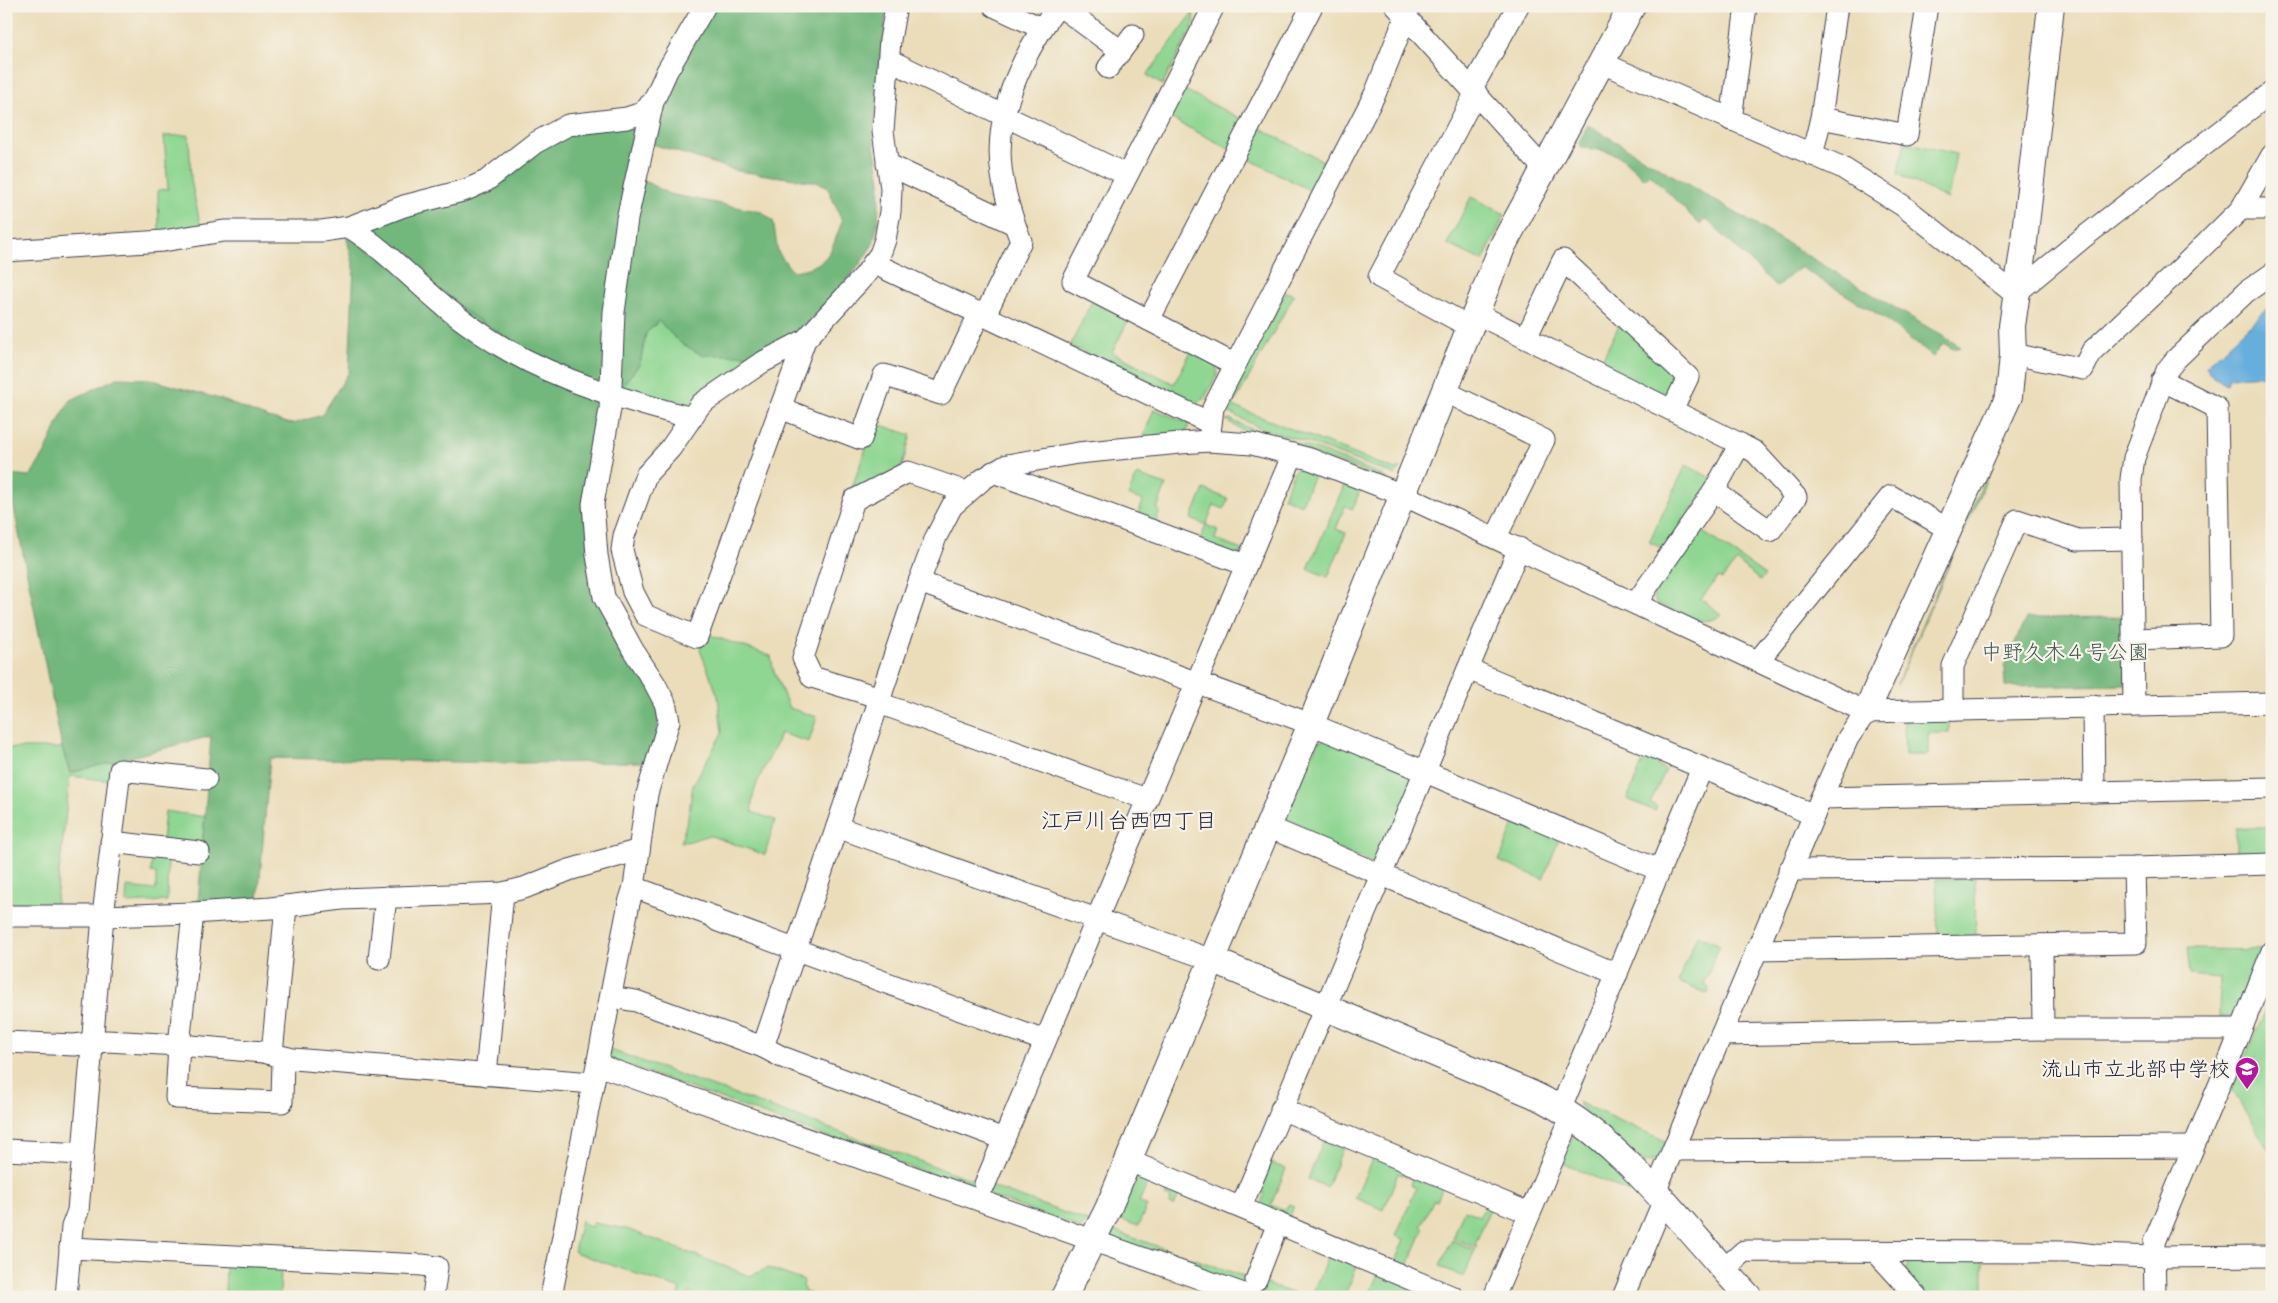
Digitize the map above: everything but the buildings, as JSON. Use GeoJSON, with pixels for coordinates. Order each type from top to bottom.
{"type":"FeatureCollection","features":[{"type":"Feature","properties":{"kind":"street"},"geometry":{"type":"LineString","coordinates":[[551,1297],[629,903],[634,887],[647,794],[669,721],[664,703],[655,684],[632,650],[604,597],[600,578],[594,504],[611,395],[611,342],[615,303],[627,219],[653,102],[667,71],[705,6]]}},
{"type":"Feature","properties":{"kind":"street"},"geometry":{"type":"LineString","coordinates":[[805,340],[697,637],[645,615],[633,592],[622,550],[624,536],[646,475],[670,449],[701,404],[761,363],[805,340],[845,298],[873,263],[886,240],[891,188],[883,131],[896,6]]}},
{"type":"Feature","properties":{"kind":"street"},"geometry":{"type":"LineString","coordinates":[[994,6],[1041,28]]}},
{"type":"Feature","properties":{"kind":"street"},"geometry":{"type":"LineString","coordinates":[[780,408],[861,439],[884,375],[941,394],[1021,241],[1014,224],[1003,184],[999,138],[1004,114],[1017,76],[1041,28],[1059,6],[1127,43],[1108,68]]}},
{"type":"Feature","properties":{"kind":"street"},"geometry":{"type":"LineString","coordinates":[[1150,320],[1312,6]]}},
{"type":"Feature","properties":{"kind":"street"},"geometry":{"type":"LineString","coordinates":[[1518,6],[1379,277],[1459,321],[1472,319],[1526,338],[1740,444],[1755,452],[1796,497],[1770,531],[1714,492]]}},
{"type":"Feature","properties":{"kind":"street"},"geometry":{"type":"LineString","coordinates":[[1064,1297],[1093,1240],[1311,724],[1503,245],[1632,6]]}},
{"type":"Feature","properties":{"kind":"street"},"geometry":{"type":"LineString","coordinates":[[1731,120],[1746,6]]}},
{"type":"Feature","properties":{"kind":"street"},"geometry":{"type":"LineString","coordinates":[[1812,154],[1821,118],[1837,6]]}},
{"type":"Feature","properties":{"kind":"street"},"geometry":{"type":"LineString","coordinates":[[1821,118],[1907,136],[1927,6]]}},
{"type":"Feature","properties":{"kind":"street"},"geometry":{"type":"LineString","coordinates":[[1623,1297],[1659,1197],[1673,1150],[1789,870],[1848,738],[1866,712],[1980,458],[2007,404],[2013,355],[2012,326],[2023,250],[2051,6]]}},
{"type":"Feature","properties":{"kind":"street"},"geometry":{"type":"LineString","coordinates":[[1404,9],[1544,169]]}},
{"type":"Feature","properties":{"kind":"street"},"geometry":{"type":"LineString","coordinates":[[1209,432],[1212,408],[1375,94],[1404,9]]}},
{"type":"Feature","properties":{"kind":"street"},"geometry":{"type":"LineString","coordinates":[[1206,10],[1127,175],[1073,281],[1234,364]]}},
{"type":"Feature","properties":{"kind":"street"},"geometry":{"type":"LineString","coordinates":[[889,60],[1127,175]]}},
{"type":"Feature","properties":{"kind":"street"},"geometry":{"type":"LineString","coordinates":[[1602,63],[1841,167],[1902,205],[2016,294]]}},
{"type":"Feature","properties":{"kind":"street"},"geometry":{"type":"LineString","coordinates":[[2016,294],[2084,237],[2272,92]]}},
{"type":"Feature","properties":{"kind":"street"},"geometry":{"type":"LineString","coordinates":[[6,250],[163,241],[224,231],[322,231],[349,227],[404,206],[466,190],[486,181],[535,143],[568,125],[627,118],[639,114],[653,102]]}},
{"type":"Feature","properties":{"kind":"street"},"geometry":{"type":"LineString","coordinates":[[2013,355],[2083,369],[2092,351],[2178,272],[2241,209],[2272,156]]}},
{"type":"Feature","properties":{"kind":"street"},"geometry":{"type":"LineString","coordinates":[[887,164],[1014,224]]}},
{"type":"Feature","properties":{"kind":"street"},"geometry":{"type":"LineString","coordinates":[[2241,209],[2272,209]]}},
{"type":"Feature","properties":{"kind":"street"},"geometry":{"type":"LineString","coordinates":[[349,227],[370,240],[452,312],[503,348],[532,363],[611,395],[692,418]]}},
{"type":"Feature","properties":{"kind":"street"},"geometry":{"type":"LineString","coordinates":[[1526,338],[1563,260],[1688,378],[1672,410]]}},
{"type":"Feature","properties":{"kind":"street"},"geometry":{"type":"LineString","coordinates":[[873,263],[982,314],[1209,432],[1293,454],[1403,495],[1866,712],[2272,703]]}},
{"type":"Feature","properties":{"kind":"street"},"geometry":{"type":"LineString","coordinates":[[2134,706],[2131,479],[2134,458],[2162,380],[2176,359],[2246,292],[2272,274]]}},
{"type":"Feature","properties":{"kind":"street"},"geometry":{"type":"LineString","coordinates":[[2133,639],[2221,636],[2217,408],[2162,380]]}},
{"type":"Feature","properties":{"kind":"street"},"geometry":{"type":"LineString","coordinates":[[1444,391],[1544,440],[1496,537]]}},
{"type":"Feature","properties":{"kind":"street"},"geometry":{"type":"LineString","coordinates":[[763,1047],[919,582],[946,514],[966,492],[993,472],[1007,465],[1209,432]]}},
{"type":"Feature","properties":{"kind":"street"},"geometry":{"type":"LineString","coordinates":[[1636,603],[1714,492],[1740,444]]}},
{"type":"Feature","properties":{"kind":"street"},"geometry":{"type":"LineString","coordinates":[[986,1184],[1146,799],[1293,454]]}},
{"type":"Feature","properties":{"kind":"street"},"geometry":{"type":"LineString","coordinates":[[966,492],[908,472],[854,500],[803,658],[812,677],[1146,799]]}},
{"type":"Feature","properties":{"kind":"street"},"geometry":{"type":"LineString","coordinates":[[993,472],[1246,566]]}},
{"type":"Feature","properties":{"kind":"street"},"geometry":{"type":"LineString","coordinates":[[1758,661],[1891,496],[1948,529]]}},
{"type":"Feature","properties":{"kind":"street"},"geometry":{"type":"LineString","coordinates":[[594,522],[630,519]]}},
{"type":"Feature","properties":{"kind":"street"},"geometry":{"type":"LineString","coordinates":[[1953,710],[1953,666],[2017,520],[2078,540],[2132,539]]}},
{"type":"Feature","properties":{"kind":"street"},"geometry":{"type":"LineString","coordinates":[[1241,1207],[1423,771],[1519,548]]}},
{"type":"Feature","properties":{"kind":"street"},"geometry":{"type":"LineString","coordinates":[[919,582],[1311,724],[1659,870]]}},
{"type":"Feature","properties":{"kind":"street"},"geometry":{"type":"LineString","coordinates":[[1468,669],[1702,768],[1817,806],[2094,792],[2272,788]]}},
{"type":"Feature","properties":{"kind":"street"},"geometry":{"type":"LineString","coordinates":[[2093,706],[2094,792]]}},
{"type":"Feature","properties":{"kind":"street"},"geometry":{"type":"LineString","coordinates":[[1494,1297],[1529,1213],[1617,974],[1702,768]]}},
{"type":"Feature","properties":{"kind":"street"},"geometry":{"type":"LineString","coordinates":[[66,1297],[72,1227],[78,1211],[102,916],[120,770],[206,779]]}},
{"type":"Feature","properties":{"kind":"street"},"geometry":{"type":"LineString","coordinates":[[837,827],[1212,960],[1326,1007],[1566,1112],[1596,1133],[1659,1197],[1749,1297]]}},
{"type":"Feature","properties":{"kind":"street"},"geometry":{"type":"LineString","coordinates":[[1268,827],[1617,974]]}},
{"type":"Feature","properties":{"kind":"street"},"geometry":{"type":"LineString","coordinates":[[111,842],[199,852]]}},
{"type":"Feature","properties":{"kind":"street"},"geometry":{"type":"LineString","coordinates":[[6,916],[102,916],[193,912],[286,906],[342,899],[502,893],[524,888],[569,870],[640,850]]}},
{"type":"Feature","properties":{"kind":"street"},"geometry":{"type":"LineString","coordinates":[[1789,870],[2134,868],[2272,864]]}},
{"type":"Feature","properties":{"kind":"street"},"geometry":{"type":"LineString","coordinates":[[1756,950],[2136,944],[2134,868]]}},
{"type":"Feature","properties":{"kind":"street"},"geometry":{"type":"LineString","coordinates":[[634,887],[795,950],[1046,1041]]}},
{"type":"Feature","properties":{"kind":"street"},"geometry":{"type":"LineString","coordinates":[[486,1075],[502,893]]}},
{"type":"Feature","properties":{"kind":"street"},"geometry":{"type":"LineString","coordinates":[[379,959],[386,897]]}},
{"type":"Feature","properties":{"kind":"street"},"geometry":{"type":"LineString","coordinates":[[193,912],[179,1045],[176,1098],[282,1102],[278,1055],[286,906]]}},
{"type":"Feature","properties":{"kind":"street"},"geometry":{"type":"LineString","coordinates":[[2042,946],[2043,1029]]}},
{"type":"Feature","properties":{"kind":"street"},"geometry":{"type":"LineString","coordinates":[[2155,1297],[2154,1242],[2225,1072],[2240,1029],[2272,951]]}},
{"type":"Feature","properties":{"kind":"street"},"geometry":{"type":"LineString","coordinates":[[611,997],[636,1001],[763,1047],[782,1057],[1004,1139]]}},
{"type":"Feature","properties":{"kind":"street"},"geometry":{"type":"LineString","coordinates":[[1721,1034],[2043,1029],[2240,1029]]}},
{"type":"Feature","properties":{"kind":"street"},"geometry":{"type":"LineString","coordinates":[[6,1042],[92,1043],[107,1041],[179,1045],[486,1075],[596,1074],[1251,1292],[1278,1223]]}},
{"type":"Feature","properties":{"kind":"street"},"geometry":{"type":"LineString","coordinates":[[1281,1109],[1529,1213]]}},
{"type":"Feature","properties":{"kind":"street"},"geometry":{"type":"LineString","coordinates":[[1673,1150],[2193,1147]]}},
{"type":"Feature","properties":{"kind":"street"},"geometry":{"type":"LineString","coordinates":[[6,1150],[82,1154]]}},
{"type":"Feature","properties":{"kind":"street"},"geometry":{"type":"LineString","coordinates":[[1127,1160],[1454,1297]]}},
{"type":"Feature","properties":{"kind":"street"},"geometry":{"type":"LineString","coordinates":[[70,1248],[437,1267],[433,1297]]}},
{"type":"Feature","properties":{"kind":"street"},"geometry":{"type":"LineString","coordinates":[[1723,1270],[1744,1251],[1876,1252],[1892,1250],[2071,1252],[2094,1255],[2155,1257],[2272,1256]]}},
{"type":"Feature","properties":{"kind":"street"},"geometry":{"type":"LineString","coordinates":[[1876,1252],[1917,1297]]}},
{"type":"Feature","properties":{"kind":"green space"},"geometry":{"type":"Polygon","coordinates":[[[712,6],[887,6],[873,138],[880,182],[878,221],[873,244],[858,267],[805,326],[780,344],[748,355],[702,355],[679,342],[659,321],[646,333],[640,364],[618,390],[615,353],[639,178],[669,194],[762,212],[773,221],[778,252],[792,271],[814,266],[827,256],[842,221],[827,186],[816,182],[738,171],[649,143],[654,120],[712,6]]]}},
{"type":"Feature","properties":{"kind":"green space"},"geometry":{"type":"Polygon","coordinates":[[[1193,13],[1195,23],[1162,85],[1147,75],[1193,13]]]}},
{"type":"Feature","properties":{"kind":"green space"},"geometry":{"type":"Polygon","coordinates":[[[1181,88],[1245,121],[1230,149],[1166,116],[1181,88]]]}},
{"type":"Feature","properties":{"kind":"green space"},"geometry":{"type":"Polygon","coordinates":[[[640,119],[607,388],[552,365],[483,326],[363,227],[398,213],[554,137],[640,119]]]}},
{"type":"Feature","properties":{"kind":"green space"},"geometry":{"type":"Polygon","coordinates":[[[1588,125],[1961,347],[1953,349],[1943,343],[1933,357],[1884,318],[1800,267],[1777,287],[1706,219],[1700,225],[1650,174],[1644,179],[1623,159],[1611,153],[1582,148],[1579,142],[1588,125]]]}},
{"type":"Feature","properties":{"kind":"green space"},"geometry":{"type":"Polygon","coordinates":[[[1258,127],[1327,163],[1313,192],[1243,156],[1258,127]]]}},
{"type":"Feature","properties":{"kind":"green space"},"geometry":{"type":"Polygon","coordinates":[[[189,135],[191,180],[201,228],[159,232],[158,190],[168,189],[164,136],[189,135]]]}},
{"type":"Feature","properties":{"kind":"green space"},"geometry":{"type":"Polygon","coordinates":[[[1905,142],[1956,154],[1948,199],[1898,174],[1905,142]]]}},
{"type":"Feature","properties":{"kind":"green space"},"geometry":{"type":"Polygon","coordinates":[[[1471,197],[1505,214],[1483,261],[1447,244],[1471,197]]]}},
{"type":"Feature","properties":{"kind":"green space"},"geometry":{"type":"Polygon","coordinates":[[[346,235],[606,401],[593,575],[662,703],[651,762],[506,763],[270,758],[258,901],[198,904],[211,736],[70,773],[62,748],[7,474],[30,476],[45,453],[61,416],[71,400],[117,378],[149,379],[220,399],[268,418],[292,424],[322,415],[349,372],[354,267],[346,235]]]}},
{"type":"Feature","properties":{"kind":"green space"},"geometry":{"type":"Polygon","coordinates":[[[1286,292],[1294,295],[1233,406],[1395,470],[1401,468],[1395,475],[1309,443],[1260,428],[1226,411],[1224,407],[1286,292]]]}},
{"type":"Feature","properties":{"kind":"green space"},"geometry":{"type":"Polygon","coordinates":[[[1092,301],[1129,319],[1112,352],[1174,384],[1191,351],[1215,363],[1218,373],[1204,399],[1194,404],[1070,346],[1092,301]]]}},
{"type":"Feature","properties":{"kind":"green space"},"geometry":{"type":"Polygon","coordinates":[[[659,321],[679,342],[780,344],[688,412],[618,390],[640,364],[646,333],[659,321]]]}},
{"type":"Feature","properties":{"kind":"green space"},"geometry":{"type":"Polygon","coordinates":[[[1620,323],[1676,377],[1673,394],[1665,397],[1600,364],[1620,323]]]}},
{"type":"Feature","properties":{"kind":"green space"},"geometry":{"type":"Polygon","coordinates":[[[1154,409],[1189,424],[1186,433],[1143,438],[1154,409]]]}},
{"type":"Feature","properties":{"kind":"green space"},"geometry":{"type":"Polygon","coordinates":[[[1230,419],[1255,431],[1321,451],[1382,475],[1388,480],[1265,437],[1245,432],[1226,420],[1230,419]]]}},
{"type":"Feature","properties":{"kind":"green space"},"geometry":{"type":"Polygon","coordinates":[[[875,423],[911,435],[901,469],[850,493],[875,423]]]}},
{"type":"Feature","properties":{"kind":"green space"},"geometry":{"type":"Polygon","coordinates":[[[1686,465],[1713,479],[1664,549],[1649,542],[1686,465]]]}},
{"type":"Feature","properties":{"kind":"green space"},"geometry":{"type":"Polygon","coordinates":[[[1304,466],[1316,471],[1301,505],[1283,497],[1294,471],[1304,466]]]}},
{"type":"Feature","properties":{"kind":"green space"},"geometry":{"type":"Polygon","coordinates":[[[1990,466],[1992,467],[1897,684],[1990,466]]]}},
{"type":"Feature","properties":{"kind":"green space"},"geometry":{"type":"Polygon","coordinates":[[[1137,475],[1166,485],[1157,509],[1160,510],[1155,526],[1136,519],[1143,501],[1128,495],[1137,475]]]}},
{"type":"Feature","properties":{"kind":"green space"},"geometry":{"type":"Polygon","coordinates":[[[1345,483],[1360,490],[1353,509],[1345,506],[1336,529],[1346,533],[1328,577],[1308,569],[1345,483]]]}},
{"type":"Feature","properties":{"kind":"green space"},"geometry":{"type":"Polygon","coordinates":[[[1204,489],[1228,499],[1224,509],[1214,505],[1206,525],[1191,519],[1204,489]]]}},
{"type":"Feature","properties":{"kind":"green space"},"geometry":{"type":"Polygon","coordinates":[[[1206,525],[1218,530],[1215,539],[1244,551],[1236,556],[1199,542],[1206,525]]]}},
{"type":"Feature","properties":{"kind":"green space"},"geometry":{"type":"Polygon","coordinates":[[[1699,529],[1765,575],[1760,581],[1737,561],[1722,579],[1718,577],[1701,599],[1721,614],[1714,619],[1706,621],[1688,618],[1656,603],[1653,594],[1699,529]]]}},
{"type":"Feature","properties":{"kind":"green space","name":"中野久木４号公園"},"geometry":{"type":"Polygon","coordinates":[[[2125,617],[2126,685],[2005,687],[2004,667],[2026,618],[2125,617]]]}},
{"type":"Feature","properties":{"kind":"green space"},"geometry":{"type":"Polygon","coordinates":[[[707,634],[771,656],[773,669],[789,708],[817,717],[809,742],[780,733],[754,791],[752,812],[775,820],[765,855],[711,836],[681,842],[688,817],[693,785],[722,733],[718,696],[700,650],[707,634]]]}},
{"type":"Feature","properties":{"kind":"green space"},"geometry":{"type":"Polygon","coordinates":[[[1949,719],[1949,733],[1928,733],[1928,755],[1905,755],[1904,721],[1949,719]]]}},
{"type":"Feature","properties":{"kind":"green space"},"geometry":{"type":"Polygon","coordinates":[[[1328,738],[1409,771],[1413,784],[1382,858],[1371,863],[1290,829],[1285,820],[1318,742],[1328,738]]]}},
{"type":"Feature","properties":{"kind":"green space"},"geometry":{"type":"Polygon","coordinates":[[[6,748],[62,748],[70,773],[113,761],[111,781],[70,776],[55,909],[6,910],[6,748]]]}},
{"type":"Feature","properties":{"kind":"green space"},"geometry":{"type":"Polygon","coordinates":[[[1647,752],[1661,757],[1657,766],[1666,770],[1650,803],[1657,807],[1655,811],[1627,799],[1647,752]]]}},
{"type":"Feature","properties":{"kind":"green space"},"geometry":{"type":"Polygon","coordinates":[[[165,811],[205,817],[202,844],[162,840],[165,811]]]}},
{"type":"Feature","properties":{"kind":"green space"},"geometry":{"type":"Polygon","coordinates":[[[1517,817],[1561,835],[1543,879],[1499,861],[1517,817]]]}},
{"type":"Feature","properties":{"kind":"green space"},"geometry":{"type":"Polygon","coordinates":[[[2236,828],[2272,828],[2272,857],[2236,857],[2236,828]]]}},
{"type":"Feature","properties":{"kind":"green space"},"geometry":{"type":"Polygon","coordinates":[[[152,853],[168,855],[167,901],[126,903],[127,887],[156,890],[156,873],[151,872],[152,853]]]}},
{"type":"Feature","properties":{"kind":"green space"},"geometry":{"type":"Polygon","coordinates":[[[1975,878],[1976,940],[1938,940],[1936,879],[1975,878]]]}},
{"type":"Feature","properties":{"kind":"green space"},"geometry":{"type":"Polygon","coordinates":[[[1697,935],[1720,945],[1704,984],[1709,988],[1708,994],[1678,982],[1697,935]]]}},
{"type":"Feature","properties":{"kind":"green space"},"geometry":{"type":"Polygon","coordinates":[[[2187,949],[2271,950],[2244,1017],[2219,1017],[2220,978],[2190,975],[2187,949]]]}},
{"type":"Feature","properties":{"kind":"green space"},"geometry":{"type":"Polygon","coordinates":[[[2272,995],[2272,1151],[2269,1151],[2232,1089],[2272,995]]]}},
{"type":"Feature","properties":{"kind":"green space"},"geometry":{"type":"Polygon","coordinates":[[[608,1049],[1090,1222],[1079,1228],[610,1059],[608,1049]]]}},
{"type":"Feature","properties":{"kind":"green space"},"geometry":{"type":"Polygon","coordinates":[[[1578,1102],[1668,1142],[1661,1158],[1645,1163],[1580,1107],[1578,1102]]]}},
{"type":"Feature","properties":{"kind":"green space"},"geometry":{"type":"Polygon","coordinates":[[[1576,1133],[1605,1158],[1644,1199],[1558,1161],[1576,1133]]]}},
{"type":"Feature","properties":{"kind":"green space"},"geometry":{"type":"Polygon","coordinates":[[[1326,1134],[1345,1142],[1327,1187],[1308,1179],[1326,1134]]]}},
{"type":"Feature","properties":{"kind":"green space"},"geometry":{"type":"Polygon","coordinates":[[[1374,1155],[1444,1184],[1437,1201],[1434,1200],[1421,1226],[1424,1228],[1406,1270],[1399,1267],[1396,1259],[1404,1239],[1396,1236],[1416,1188],[1410,1185],[1412,1179],[1398,1173],[1384,1210],[1355,1198],[1374,1155]]]}},
{"type":"Feature","properties":{"kind":"green space"},"geometry":{"type":"Polygon","coordinates":[[[1267,1161],[1286,1169],[1271,1205],[1285,1211],[1289,1204],[1294,1206],[1288,1221],[1259,1209],[1265,1193],[1255,1188],[1267,1161]]]}},
{"type":"Feature","properties":{"kind":"green space"},"geometry":{"type":"Polygon","coordinates":[[[1144,1172],[1182,1188],[1174,1206],[1169,1204],[1171,1198],[1165,1196],[1168,1188],[1149,1180],[1139,1202],[1147,1206],[1138,1226],[1116,1218],[1133,1178],[1144,1172]]]}},
{"type":"Feature","properties":{"kind":"green space"},"geometry":{"type":"Polygon","coordinates":[[[1489,1203],[1492,1204],[1475,1245],[1477,1248],[1453,1238],[1464,1210],[1479,1216],[1489,1203]]]}},
{"type":"Feature","properties":{"kind":"green space"},"geometry":{"type":"Polygon","coordinates":[[[581,1220],[587,1226],[592,1227],[593,1223],[627,1229],[750,1276],[768,1268],[804,1281],[803,1287],[805,1292],[819,1297],[703,1297],[689,1292],[688,1297],[678,1297],[680,1289],[574,1252],[581,1220]]]}},
{"type":"Feature","properties":{"kind":"green space"},"geometry":{"type":"Polygon","coordinates":[[[1111,1230],[1304,1297],[1272,1297],[1113,1240],[1111,1230]]]}},
{"type":"Feature","properties":{"kind":"green space"},"geometry":{"type":"Polygon","coordinates":[[[1452,1240],[1475,1250],[1463,1277],[1440,1266],[1452,1240]]]}},
{"type":"Feature","properties":{"kind":"green space"},"geometry":{"type":"Polygon","coordinates":[[[1330,1251],[1357,1267],[1344,1297],[1330,1293],[1328,1297],[1311,1297],[1330,1251]]]}},
{"type":"Feature","properties":{"kind":"green space"},"geometry":{"type":"Polygon","coordinates":[[[1910,1259],[1983,1259],[1983,1297],[1925,1297],[1904,1274],[1910,1259]]]}},
{"type":"Feature","properties":{"kind":"green space"},"geometry":{"type":"Polygon","coordinates":[[[226,1264],[281,1267],[280,1297],[225,1297],[226,1264]]]}},
{"type":"Feature","properties":{"kind":"green space"},"geometry":{"type":"Polygon","coordinates":[[[1379,1271],[1426,1297],[1419,1297],[1420,1294],[1408,1290],[1407,1293],[1399,1290],[1396,1297],[1368,1297],[1379,1271]]]}},
{"type":"Feature","properties":{"kind":"water"},"geometry":{"type":"Polygon","coordinates":[[[2268,308],[2272,308],[2272,375],[2229,377],[2227,384],[2213,377],[2206,366],[2268,308]]]}},
{"type":"Feature","properties":{"kind":"place","name":"流山市立北部中学校"},"geometry":{"type":"Point","coordinates":[2247,1090]}},
{"type":"Feature","properties":{"kind":"district","name":"江戸川台西四丁目"},"geometry":{"type":"Point","coordinates":[1129,820]}}]}
